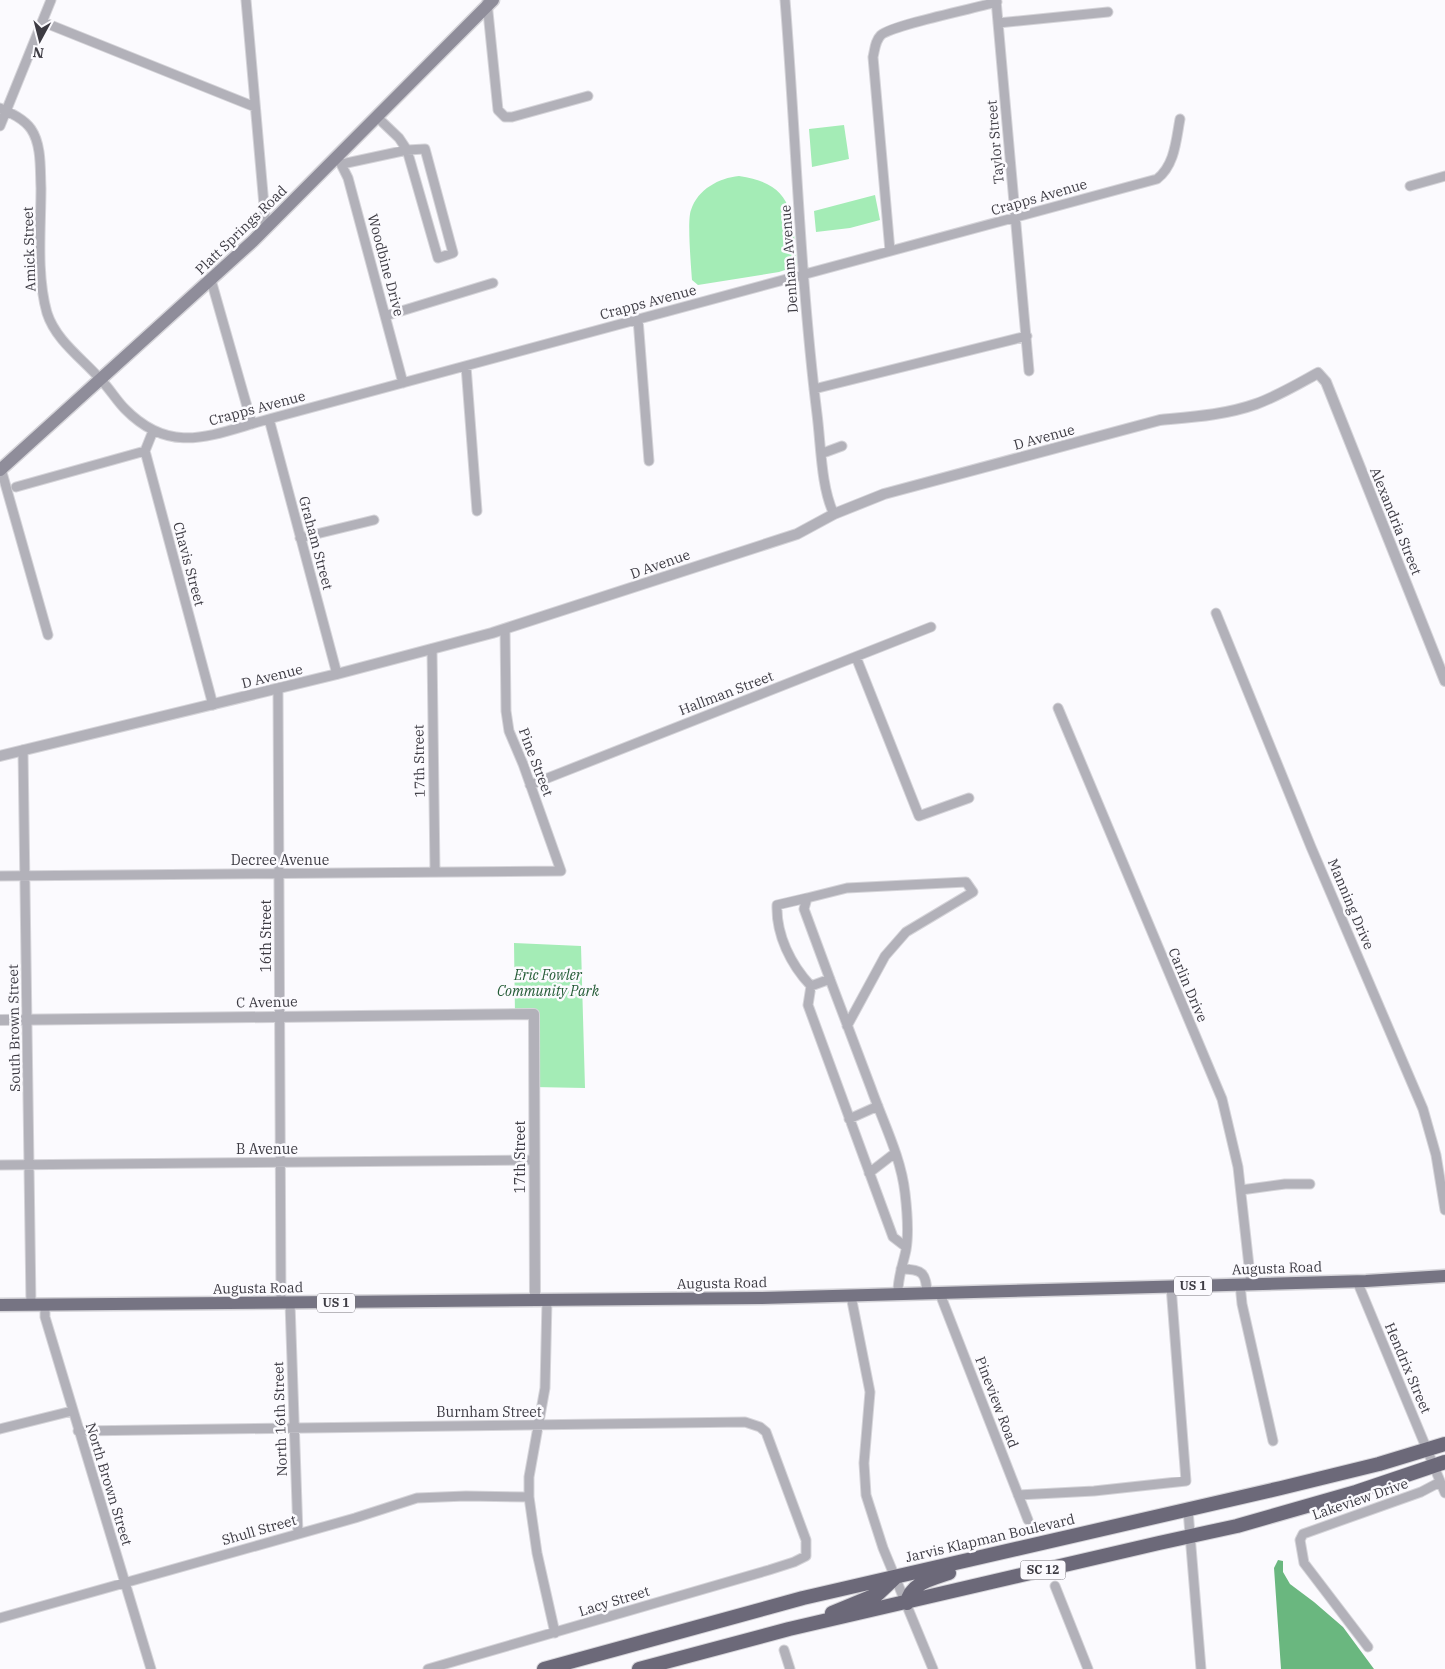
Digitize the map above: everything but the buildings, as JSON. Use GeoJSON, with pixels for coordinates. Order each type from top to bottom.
{"type":"FeatureCollection","features":[{"type":"Feature","properties":{"kind":"highway","name":"Jarvis Klapman Boulevard"},"geometry":{"type":"LineString","coordinates":[[544,1669],[736,1615],[1379,1464],[1445,1444]]}},
{"type":"Feature","properties":{"kind":"highway","name":"SC 12"},"geometry":{"type":"LineString","coordinates":[[639,1669],[789,1629],[1269,1518],[1439,1464]]}},
{"type":"Feature","properties":{"kind":"highway"},"geometry":{"type":"LineString","coordinates":[[906,1602],[912,1589],[921,1584],[1003,1552]]}},
{"type":"Feature","properties":{"kind":"highway"},"geometry":{"type":"LineString","coordinates":[[789,1629],[872,1597],[884,1591],[896,1577]]}},
{"type":"Feature","properties":{"kind":"main road","name":"Platt Springs Road"},"geometry":{"type":"LineString","coordinates":[[1,469],[340,161],[377,117],[489,2]]}},
{"type":"Feature","properties":{"kind":"main road","name":"Augusta Road"},"geometry":{"type":"LineString","coordinates":[[0,1305],[851,1296],[1356,1281],[1445,1276]]}},
{"type":"Feature","properties":{"kind":"street"},"geometry":{"type":"LineString","coordinates":[[0,126],[3,110],[51,0]]}},
{"type":"Feature","properties":{"kind":"street"},"geometry":{"type":"LineString","coordinates":[[246,0],[266,228]]}},
{"type":"Feature","properties":{"kind":"street","name":"Denham Avenue"},"geometry":{"type":"LineString","coordinates":[[785,0],[814,389],[823,453],[825,496],[834,514]]}},
{"type":"Feature","properties":{"kind":"street"},"geometry":{"type":"LineString","coordinates":[[890,251],[873,56],[876,42],[881,36],[897,27],[996,1]]}},
{"type":"Feature","properties":{"kind":"street","name":"Taylor Street"},"geometry":{"type":"LineString","coordinates":[[996,1],[1029,371]]}},
{"type":"Feature","properties":{"kind":"street"},"geometry":{"type":"LineString","coordinates":[[489,2],[498,110],[504,117],[512,118],[588,96]]}},
{"type":"Feature","properties":{"kind":"street"},"geometry":{"type":"LineString","coordinates":[[998,23],[1108,12]]}},
{"type":"Feature","properties":{"kind":"street"},"geometry":{"type":"LineString","coordinates":[[43,22],[255,107]]}},
{"type":"Feature","properties":{"kind":"street","name":"Amick Street"},"geometry":{"type":"LineString","coordinates":[[3,110],[25,123],[32,130],[38,149],[42,278],[47,312],[59,335],[101,379]]}},
{"type":"Feature","properties":{"kind":"street"},"geometry":{"type":"LineString","coordinates":[[340,161],[407,150],[425,149],[453,253],[438,258],[407,150],[399,138],[377,117]]}},
{"type":"Feature","properties":{"kind":"street","name":"Crapps Avenue"},"geometry":{"type":"LineString","coordinates":[[101,379],[124,408],[153,431],[175,438],[198,438],[1157,179],[1163,174],[1171,161],[1180,119]]}},
{"type":"Feature","properties":{"kind":"street","name":"Woodbine Drive"},"geometry":{"type":"LineString","coordinates":[[340,161],[348,178],[403,383]]}},
{"type":"Feature","properties":{"kind":"street"},"geometry":{"type":"LineString","coordinates":[[1410,186],[1445,176]]}},
{"type":"Feature","properties":{"kind":"street"},"geometry":{"type":"LineString","coordinates":[[211,280],[252,424]]}},
{"type":"Feature","properties":{"kind":"street"},"geometry":{"type":"LineString","coordinates":[[385,316],[492,284]]}},
{"type":"Feature","properties":{"kind":"street"},"geometry":{"type":"LineString","coordinates":[[638,319],[649,462]]}},
{"type":"Feature","properties":{"kind":"street"},"geometry":{"type":"LineString","coordinates":[[814,389],[1027,336]]}},
{"type":"Feature","properties":{"kind":"street"},"geometry":{"type":"LineString","coordinates":[[466,366],[477,511]]}},
{"type":"Feature","properties":{"kind":"street","name":"D Avenue"},"geometry":{"type":"LineString","coordinates":[[0,756],[278,689],[506,629],[797,534],[834,514],[904,488],[1160,420],[1204,416],[1243,408],[1272,397],[1318,373]]}},
{"type":"Feature","properties":{"kind":"street","name":"Alexandria Street"},"geometry":{"type":"LineString","coordinates":[[1318,373],[1326,382],[1445,681]]}},
{"type":"Feature","properties":{"kind":"street","name":"Graham Street"},"geometry":{"type":"LineString","coordinates":[[269,420],[337,674]]}},
{"type":"Feature","properties":{"kind":"street"},"geometry":{"type":"LineString","coordinates":[[16,487],[145,451],[153,431]]}},
{"type":"Feature","properties":{"kind":"street"},"geometry":{"type":"LineString","coordinates":[[823,453],[842,446]]}},
{"type":"Feature","properties":{"kind":"street","name":"Chavis Street"},"geometry":{"type":"LineString","coordinates":[[145,451],[213,705]]}},
{"type":"Feature","properties":{"kind":"street"},"geometry":{"type":"LineString","coordinates":[[1,469],[48,635]]}},
{"type":"Feature","properties":{"kind":"street"},"geometry":{"type":"LineString","coordinates":[[300,538],[374,520]]}},
{"type":"Feature","properties":{"kind":"street","name":"Manning Drive"},"geometry":{"type":"LineString","coordinates":[[1216,613],[1311,847],[1423,1109],[1436,1155],[1445,1210]]}},
{"type":"Feature","properties":{"kind":"street","name":"Hallman Street"},"geometry":{"type":"LineString","coordinates":[[530,785],[931,627]]}},
{"type":"Feature","properties":{"kind":"street","name":"Pine Street"},"geometry":{"type":"LineString","coordinates":[[506,629],[507,721],[561,871]]}},
{"type":"Feature","properties":{"kind":"street","name":"17th Street"},"geometry":{"type":"LineString","coordinates":[[432,649],[435,872]]}},
{"type":"Feature","properties":{"kind":"street"},"geometry":{"type":"LineString","coordinates":[[856,657],[919,816],[969,798]]}},
{"type":"Feature","properties":{"kind":"street","name":"16th Street"},"geometry":{"type":"LineString","coordinates":[[278,689],[281,1163],[286,1303]]}},
{"type":"Feature","properties":{"kind":"street","name":"Carlin Drive"},"geometry":{"type":"LineString","coordinates":[[1058,708],[1222,1099],[1231,1130],[1241,1190],[1245,1284]]}},
{"type":"Feature","properties":{"kind":"street","name":"South Brown Street"},"geometry":{"type":"LineString","coordinates":[[23,750],[31,1305]]}},
{"type":"Feature","properties":{"kind":"street","name":"Decree Avenue"},"geometry":{"type":"LineString","coordinates":[[0,876],[561,871]]}},
{"type":"Feature","properties":{"kind":"street"},"geometry":{"type":"LineString","coordinates":[[811,986],[801,975],[787,952],[776,918],[777,905],[847,888],[966,882],[973,892],[906,932],[885,956],[848,1026]]}},
{"type":"Feature","properties":{"kind":"street"},"geometry":{"type":"LineString","coordinates":[[807,898],[804,909],[895,1153],[905,1193],[906,1247],[897,1282],[898,1295]]}},
{"type":"Feature","properties":{"kind":"street"},"geometry":{"type":"LineString","coordinates":[[811,986],[830,979]]}},
{"type":"Feature","properties":{"kind":"street"},"geometry":{"type":"LineString","coordinates":[[811,986],[808,1005],[869,1173],[893,1237],[906,1247]]}},
{"type":"Feature","properties":{"kind":"street","name":"17th Street"},"geometry":{"type":"LineString","coordinates":[[534,1014],[534,1160],[541,1300]]}},
{"type":"Feature","properties":{"kind":"street","name":"C Avenue"},"geometry":{"type":"LineString","coordinates":[[0,1020],[534,1014]]}},
{"type":"Feature","properties":{"kind":"street"},"geometry":{"type":"LineString","coordinates":[[850,1119],[878,1106]]}},
{"type":"Feature","properties":{"kind":"street"},"geometry":{"type":"LineString","coordinates":[[869,1173],[895,1153]]}},
{"type":"Feature","properties":{"kind":"street","name":"B Avenue"},"geometry":{"type":"LineString","coordinates":[[0,1165],[534,1160]]}},
{"type":"Feature","properties":{"kind":"street"},"geometry":{"type":"LineString","coordinates":[[1241,1190],[1310,1184]]}},
{"type":"Feature","properties":{"kind":"street"},"geometry":{"type":"LineString","coordinates":[[901,1269],[914,1269],[922,1272],[925,1277],[927,1294]]}},
{"type":"Feature","properties":{"kind":"street","name":"Hendrix Street"},"geometry":{"type":"LineString","coordinates":[[1356,1281],[1427,1450],[1439,1464],[1440,1482],[1445,1493]]}},
{"type":"Feature","properties":{"kind":"street"},"geometry":{"type":"LineString","coordinates":[[1245,1284],[1242,1304],[1273,1441]]}},
{"type":"Feature","properties":{"kind":"street"},"geometry":{"type":"LineString","coordinates":[[1018,1495],[1094,1491],[1186,1481],[1171,1286]]}},
{"type":"Feature","properties":{"kind":"street","name":"Pineview Road"},"geometry":{"type":"LineString","coordinates":[[940,1294],[1028,1520]]}},
{"type":"Feature","properties":{"kind":"street"},"geometry":{"type":"LineString","coordinates":[[851,1296],[870,1392],[864,1487],[875,1526],[933,1669]]}},
{"type":"Feature","properties":{"kind":"street"},"geometry":{"type":"LineString","coordinates":[[541,1300],[545,1388],[529,1477],[529,1498],[537,1553],[555,1632]]}},
{"type":"Feature","properties":{"kind":"street","name":"North 16th Street"},"geometry":{"type":"LineString","coordinates":[[286,1303],[294,1427],[298,1534]]}},
{"type":"Feature","properties":{"kind":"street","name":"North Brown Street"},"geometry":{"type":"LineString","coordinates":[[44,1305],[45,1317],[78,1432],[151,1669]]}},
{"type":"Feature","properties":{"kind":"street"},"geometry":{"type":"LineString","coordinates":[[0,1429],[72,1411]]}},
{"type":"Feature","properties":{"kind":"street","name":"Burnham Street"},"geometry":{"type":"LineString","coordinates":[[78,1432],[294,1427],[753,1423],[760,1427],[769,1439],[806,1540],[806,1556]]}},
{"type":"Feature","properties":{"kind":"street","name":"Lakeview Drive"},"geometry":{"type":"LineString","coordinates":[[1368,1647],[1304,1562],[1300,1540],[1303,1534],[1421,1492],[1440,1482]]}},
{"type":"Feature","properties":{"kind":"street","name":"Shull Street"},"geometry":{"type":"LineString","coordinates":[[0,1618],[425,1496],[529,1498]]}},
{"type":"Feature","properties":{"kind":"street"},"geometry":{"type":"LineString","coordinates":[[1188,1510],[1201,1669]]}},
{"type":"Feature","properties":{"kind":"street","name":"Lacy Street"},"geometry":{"type":"LineString","coordinates":[[428,1669],[769,1570],[806,1556]]}},
{"type":"Feature","properties":{"kind":"street"},"geometry":{"type":"LineString","coordinates":[[1055,1586],[1088,1669]]}},
{"type":"Feature","properties":{"kind":"street"},"geometry":{"type":"LineString","coordinates":[[784,1650],[790,1669]]}},
{"type":"Feature","properties":{"kind":"green space"},"geometry":{"type":"Polygon","coordinates":[[[844,125],[849,159],[812,167],[809,129],[844,125]]]}},
{"type":"Feature","properties":{"kind":"green space"},"geometry":{"type":"Polygon","coordinates":[[[739,176],[758,180],[782,195],[792,219],[797,266],[779,272],[698,285],[692,280],[689,233],[691,210],[699,196],[710,186],[724,179],[739,176]]]}},
{"type":"Feature","properties":{"kind":"green space"},"geometry":{"type":"Polygon","coordinates":[[[875,195],[880,220],[850,228],[816,232],[814,211],[875,195]]]}},
{"type":"Feature","properties":{"kind":"green space","name":"Eric Fowler Community Park"},"geometry":{"type":"Polygon","coordinates":[[[514,943],[581,946],[585,1088],[534,1087],[534,1015],[515,1015],[514,943]]]}},
{"type":"Feature","properties":{"kind":"shaded area"},"geometry":{"type":"Polygon","coordinates":[[[1278,1560],[1283,1561],[1283,1572],[1290,1584],[1343,1627],[1374,1669],[1281,1669],[1274,1568],[1278,1560]]]}}]}
